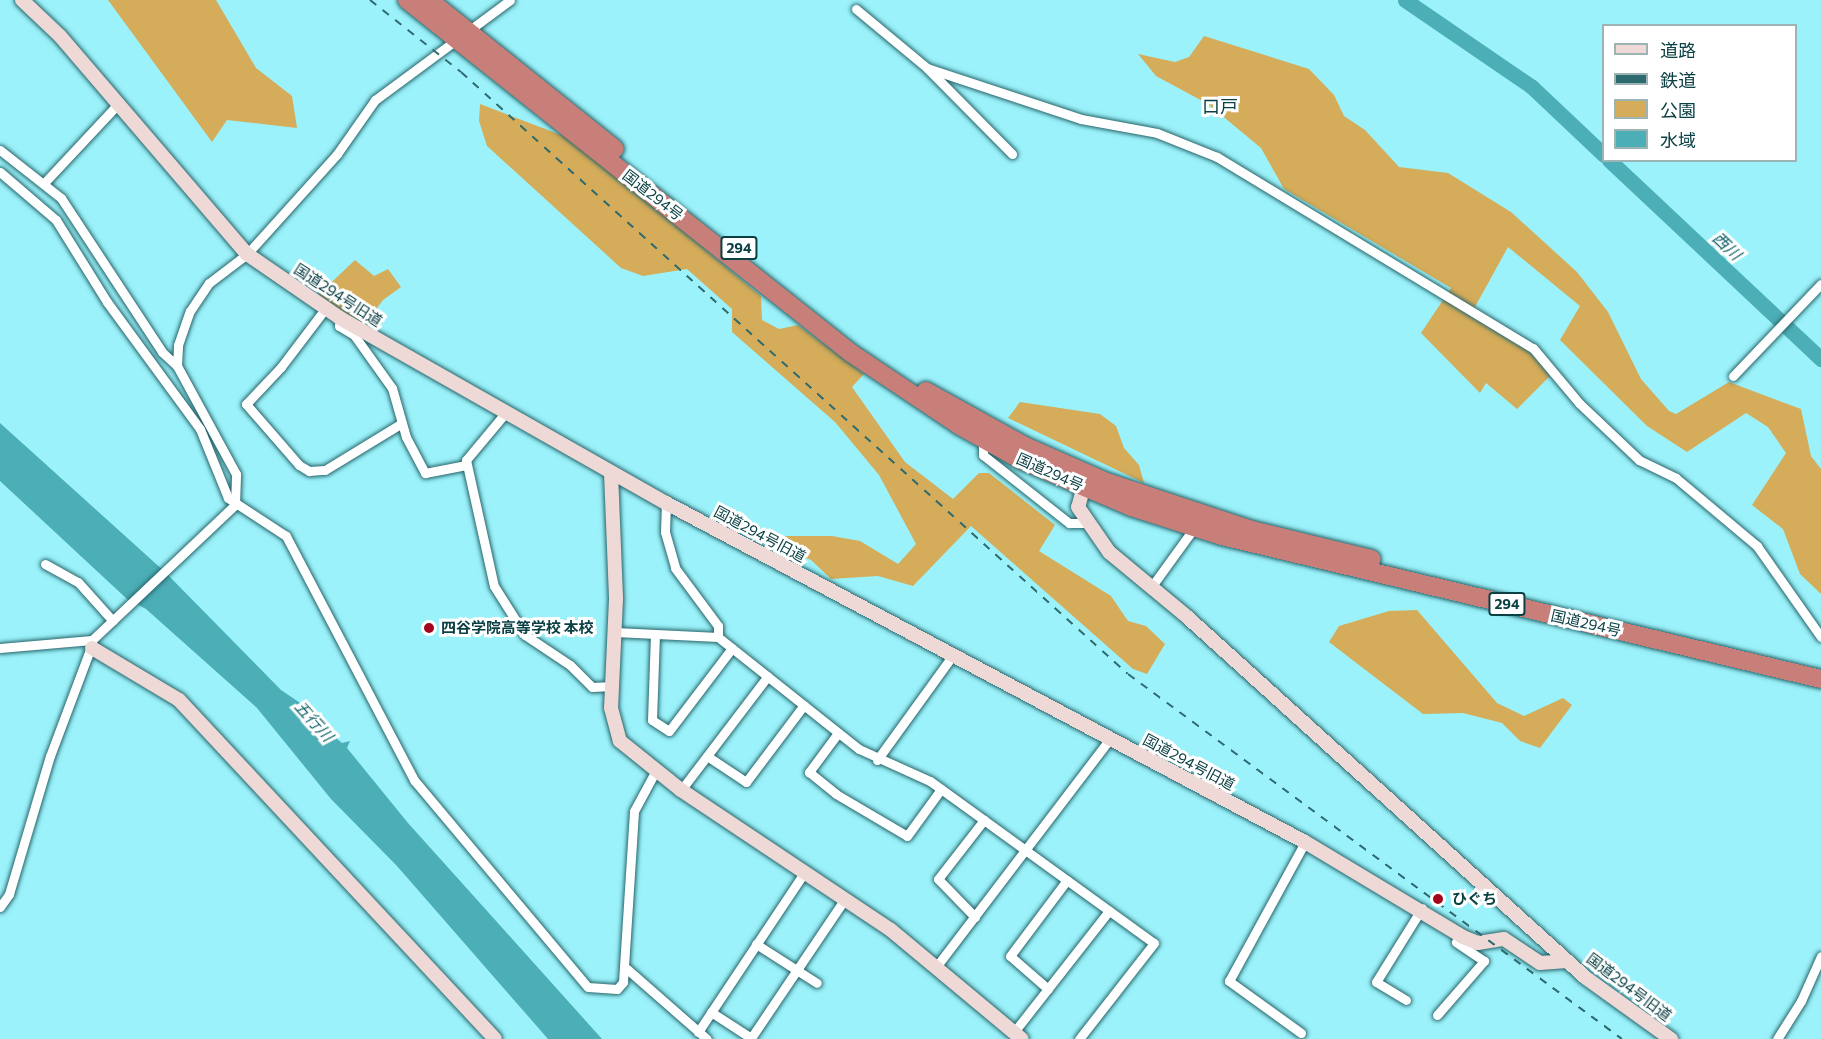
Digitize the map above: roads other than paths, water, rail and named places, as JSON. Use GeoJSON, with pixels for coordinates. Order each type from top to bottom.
{"type":"FeatureCollection","features":[{"type":"Feature","properties":{"kind":"highway","name":"国道294号"},"geometry":{"type":"LineString","coordinates":[[407,0],[462,34],[878,358],[979,421],[1085,481],[1252,530],[1821,669]]}},
{"type":"Feature","properties":{"kind":"highway","name":"国道294号"},"geometry":{"type":"LineString","coordinates":[[429,0],[462,34],[851,353],[983,441],[1085,481],[1194,528],[1821,679]]}},
{"type":"Feature","properties":{"kind":"street","name":"国道294号旧道"},"geometry":{"type":"LineString","coordinates":[[22,0],[118,104],[247,254],[325,309],[666,503],[1305,843],[1422,908],[1478,948],[1504,939],[1540,963],[1567,961]]}},
{"type":"Feature","properties":{"kind":"street"},"geometry":{"type":"LineString","coordinates":[[177,366],[178,345],[190,311],[210,283],[247,254],[337,154],[375,100],[510,0]]}},
{"type":"Feature","properties":{"kind":"street"},"geometry":{"type":"LineString","coordinates":[[856,9],[927,68],[1012,154]]}},
{"type":"Feature","properties":{"kind":"street"},"geometry":{"type":"LineString","coordinates":[[927,68],[1081,119],[1156,134],[1217,157],[1533,348],[1580,403],[1639,460],[1676,478],[1757,546],[1821,637]]}},
{"type":"Feature","properties":{"kind":"street"},"geometry":{"type":"LineString","coordinates":[[45,182],[118,104]]}},
{"type":"Feature","properties":{"kind":"street"},"geometry":{"type":"LineString","coordinates":[[0,150],[45,182],[86,234],[162,352],[177,366],[237,474],[235,505],[170,561],[92,644],[50,756],[9,894],[0,907]]}},
{"type":"Feature","properties":{"kind":"street"},"geometry":{"type":"LineString","coordinates":[[0,172],[56,220],[107,302],[200,429],[235,505],[286,536],[414,780],[588,987],[621,987],[627,969],[633,821],[639,798],[656,772]]}},
{"type":"Feature","properties":{"kind":"street"},"geometry":{"type":"LineString","coordinates":[[1733,376],[1821,284]]}},
{"type":"Feature","properties":{"kind":"street"},"geometry":{"type":"LineString","coordinates":[[325,309],[281,367],[246,404],[299,465],[309,471],[325,470],[402,423]]}},
{"type":"Feature","properties":{"kind":"street"},"geometry":{"type":"LineString","coordinates":[[340,318],[339,326],[354,336],[390,386],[402,423],[425,473],[466,465]]}},
{"type":"Feature","properties":{"kind":"street"},"geometry":{"type":"LineString","coordinates":[[507,411],[471,450],[466,465],[489,573],[525,635],[570,665],[592,687],[612,686]]}},
{"type":"Feature","properties":{"kind":"street"},"geometry":{"type":"LineString","coordinates":[[983,441],[983,455],[1069,523],[1085,523]]}},
{"type":"Feature","properties":{"kind":"street"},"geometry":{"type":"LineString","coordinates":[[611,473],[615,632],[612,686],[614,732],[626,750],[844,900],[936,967],[1018,1036],[1048,989],[1109,911]]}},
{"type":"Feature","properties":{"kind":"street","name":"国道294号旧道"},"geometry":{"type":"LineString","coordinates":[[1085,481],[1078,507],[1085,523],[1108,552],[1152,586],[1567,961],[1671,1039]]}},
{"type":"Feature","properties":{"kind":"street"},"geometry":{"type":"LineString","coordinates":[[666,503],[665,532],[675,568],[715,621],[718,637]]}},
{"type":"Feature","properties":{"kind":"street"},"geometry":{"type":"LineString","coordinates":[[1152,586],[1194,528]]}},
{"type":"Feature","properties":{"kind":"street"},"geometry":{"type":"LineString","coordinates":[[45,564],[78,582],[113,621]]}},
{"type":"Feature","properties":{"kind":"street"},"geometry":{"type":"LineString","coordinates":[[615,632],[718,637],[838,733],[877,760],[941,789],[1154,943],[1079,1039]]}},
{"type":"Feature","properties":{"kind":"street"},"geometry":{"type":"LineString","coordinates":[[655,634],[652,720],[669,731],[732,648]]}},
{"type":"Feature","properties":{"kind":"street"},"geometry":{"type":"LineString","coordinates":[[1,644],[92,644],[179,700],[495,1039]]}},
{"type":"Feature","properties":{"kind":"street"},"geometry":{"type":"LineString","coordinates":[[877,760],[953,655]]}},
{"type":"Feature","properties":{"kind":"street"},"geometry":{"type":"LineString","coordinates":[[681,790],[768,676]]}},
{"type":"Feature","properties":{"kind":"street"},"geometry":{"type":"LineString","coordinates":[[707,756],[746,782],[804,705]]}},
{"type":"Feature","properties":{"kind":"street"},"geometry":{"type":"LineString","coordinates":[[838,733],[809,772],[836,795],[907,836],[941,789]]}},
{"type":"Feature","properties":{"kind":"street"},"geometry":{"type":"LineString","coordinates":[[936,967],[1110,739]]}},
{"type":"Feature","properties":{"kind":"street"},"geometry":{"type":"LineString","coordinates":[[975,917],[938,879],[984,820]]}},
{"type":"Feature","properties":{"kind":"street"},"geometry":{"type":"LineString","coordinates":[[1301,1033],[1228,981],[1305,843]]}},
{"type":"Feature","properties":{"kind":"street"},"geometry":{"type":"LineString","coordinates":[[698,1032],[804,873]]}},
{"type":"Feature","properties":{"kind":"street"},"geometry":{"type":"LineString","coordinates":[[1048,989],[1010,956],[1067,880]]}},
{"type":"Feature","properties":{"kind":"street"},"geometry":{"type":"LineString","coordinates":[[711,1012],[751,1038],[844,900]]}},
{"type":"Feature","properties":{"kind":"street"},"geometry":{"type":"LineString","coordinates":[[1406,1000],[1376,982],[1422,908]]}},
{"type":"Feature","properties":{"kind":"street"},"geometry":{"type":"LineString","coordinates":[[1437,1015],[1484,961],[1478,948],[1456,942]]}},
{"type":"Feature","properties":{"kind":"street"},"geometry":{"type":"LineString","coordinates":[[756,944],[817,983]]}},
{"type":"Feature","properties":{"kind":"street"},"geometry":{"type":"LineString","coordinates":[[1777,1039],[1801,1001],[1821,956]]}},
{"type":"Feature","properties":{"kind":"street"},"geometry":{"type":"LineString","coordinates":[[627,969],[707,1039]]}},
{"type":"Feature","properties":{"kind":"water","name":"五行川"},"geometry":{"type":"Polygon","coordinates":[[[0,423],[165,572],[281,690],[318,715],[323,727],[342,743],[350,741],[347,748],[408,823],[602,1039],[548,1039],[397,866],[331,799],[257,708],[146,609],[127,599],[0,481],[0,423]]]}},
{"type":"Feature","properties":{"kind":"waterway","name":"西川"},"geometry":{"type":"LineString","coordinates":[[1405,0],[1532,87],[1602,153]]}},
{"type":"Feature","properties":{"kind":"waterway","name":"西川"},"geometry":{"type":"LineString","coordinates":[[1611,162],[1821,359]]}},
{"type":"Feature","properties":{"kind":"railway"},"geometry":{"type":"LineString","coordinates":[[370,0],[461,72],[1128,674],[1622,1039]]}},
{"type":"Feature","properties":{"kind":"place","name":"四谷学院高等学校 本校"},"geometry":{"type":"Point","coordinates":[429,628]}},
{"type":"Feature","properties":{"kind":"place","name":"ひぐち"},"geometry":{"type":"Point","coordinates":[1438,899]}},
{"type":"Feature","properties":{"kind":"district","name":"口戸"},"geometry":{"type":"Point","coordinates":[1220,106]}}]}
